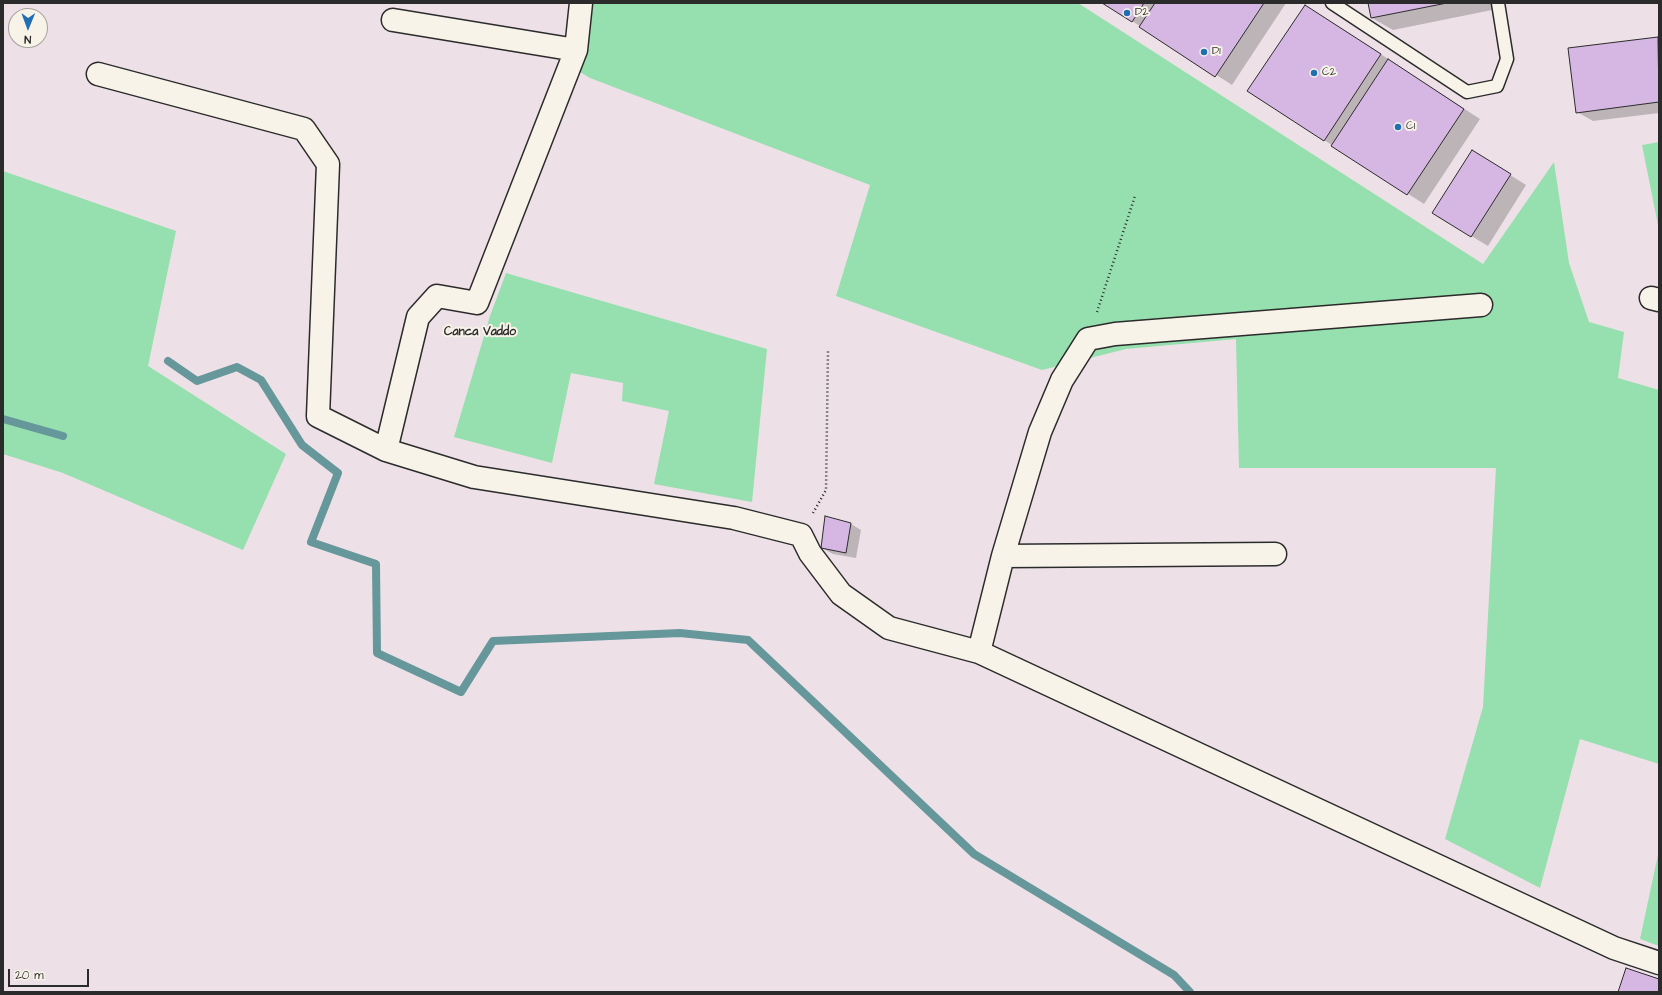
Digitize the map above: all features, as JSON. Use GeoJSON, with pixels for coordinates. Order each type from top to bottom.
{"type":"FeatureCollection","features":[{"type":"Feature","properties":{"kind":"street"},"geometry":{"type":"LineString","coordinates":[[386,450],[418,317],[437,296],[477,303],[576,50],[581,3]]}},
{"type":"Feature","properties":{"kind":"street"},"geometry":{"type":"LineString","coordinates":[[393,20],[576,50]]}},
{"type":"Feature","properties":{"kind":"street"},"geometry":{"type":"LineString","coordinates":[[98,74],[304,129],[328,164],[318,416],[386,450],[474,477],[734,518],[802,535],[810,554],[841,594],[889,628],[979,652],[1614,948],[1659,963]]}},
{"type":"Feature","properties":{"kind":"street"},"geometry":{"type":"LineString","coordinates":[[979,652],[1003,556],[1040,432],[1062,380],[1088,339],[1115,334],[1481,305]]}},
{"type":"Feature","properties":{"kind":"street"},"geometry":{"type":"LineString","coordinates":[[1003,556],[1275,554]]}},
{"type":"Feature","properties":{"kind":"lane"},"geometry":{"type":"LineString","coordinates":[[1332,3],[1467,92],[1498,86],[1507,59],[1498,3]]}},
{"type":"Feature","properties":{"kind":"path"},"geometry":{"type":"LineString","coordinates":[[1088,339],[1136,196]]}},
{"type":"Feature","properties":{"kind":"path"},"geometry":{"type":"LineString","coordinates":[[802,535],[826,490],[828,351]]}},
{"type":"Feature","properties":{"kind":"green space"},"geometry":{"type":"Polygon","coordinates":[[[587,3],[1078,3],[1483,264],[1554,162],[1569,263],[1589,322],[1624,332],[1618,378],[1659,390],[1659,764],[1580,739],[1540,888],[1445,839],[1483,707],[1496,468],[1239,468],[1236,339],[1126,349],[1042,370],[836,296],[870,185],[590,78],[570,66],[587,3]]]}},
{"type":"Feature","properties":{"kind":"green space"},"geometry":{"type":"Polygon","coordinates":[[[1659,142],[1659,230],[1642,145],[1659,142]]]}},
{"type":"Feature","properties":{"kind":"green space"},"geometry":{"type":"Polygon","coordinates":[[[3,171],[176,231],[148,366],[286,454],[243,550],[63,473],[3,454],[3,171]]]}},
{"type":"Feature","properties":{"kind":"green space"},"geometry":{"type":"Polygon","coordinates":[[[506,273],[767,349],[752,502],[654,484],[669,411],[622,401],[623,383],[571,373],[552,463],[454,437],[490,316],[506,273]]]}},
{"type":"Feature","properties":{"kind":"green space"},"geometry":{"type":"Polygon","coordinates":[[[1659,850],[1659,946],[1640,939],[1659,850]]]}},
{"type":"Feature","properties":{"kind":"building","name":"D2"},"geometry":{"type":"Polygon","coordinates":[[[1102,3],[1144,3],[1132,22],[1102,3]]]}},
{"type":"Feature","properties":{"kind":"building","name":"D1"},"geometry":{"type":"Polygon","coordinates":[[[1155,3],[1264,3],[1215,77],[1139,27],[1155,3]]]}},
{"type":"Feature","properties":{"kind":"building"},"geometry":{"type":"Polygon","coordinates":[[[1368,3],[1447,3],[1371,18],[1368,3]]]}},
{"type":"Feature","properties":{"kind":"building","name":"C2"},"geometry":{"type":"Polygon","coordinates":[[[1305,5],[1381,54],[1324,141],[1247,91],[1305,5]]]}},
{"type":"Feature","properties":{"kind":"building"},"geometry":{"type":"Polygon","coordinates":[[[1658,37],[1659,102],[1576,113],[1568,48],[1658,37]]]}},
{"type":"Feature","properties":{"kind":"building","name":"C1"},"geometry":{"type":"Polygon","coordinates":[[[1388,59],[1464,109],[1407,195],[1331,146],[1388,59]]]}},
{"type":"Feature","properties":{"kind":"building"},"geometry":{"type":"Polygon","coordinates":[[[1472,150],[1511,174],[1471,237],[1432,213],[1472,150]]]}},
{"type":"Feature","properties":{"kind":"building"},"geometry":{"type":"Polygon","coordinates":[[[825,516],[851,523],[846,553],[821,548],[825,516]]]}},
{"type":"Feature","properties":{"kind":"building"},"geometry":{"type":"Polygon","coordinates":[[[1626,968],[1659,979],[1659,992],[1618,992],[1626,968]]]}},
{"type":"Feature","properties":{"kind":"waterway"},"geometry":{"type":"LineString","coordinates":[[168,361],[197,381],[237,367],[261,380],[302,445],[338,473],[311,542],[376,564],[377,653],[461,692],[493,641],[680,633],[748,640],[974,854],[1174,975],[1190,992]]}},
{"type":"Feature","properties":{"kind":"waterway"},"geometry":{"type":"LineString","coordinates":[[3,419],[63,436]]}},
{"type":"Feature","properties":{"kind":"place","name":"D2"},"geometry":{"type":"Point","coordinates":[1127,13]}},
{"type":"Feature","properties":{"kind":"place","name":"D1"},"geometry":{"type":"Point","coordinates":[1204,52]}},
{"type":"Feature","properties":{"kind":"place","name":"C2"},"geometry":{"type":"Point","coordinates":[1314,73]}},
{"type":"Feature","properties":{"kind":"place","name":"C1"},"geometry":{"type":"Point","coordinates":[1398,127]}},
{"type":"Feature","properties":{"kind":"district","name":"Canca Vaddo"},"geometry":{"type":"Point","coordinates":[480,332]}}]}
